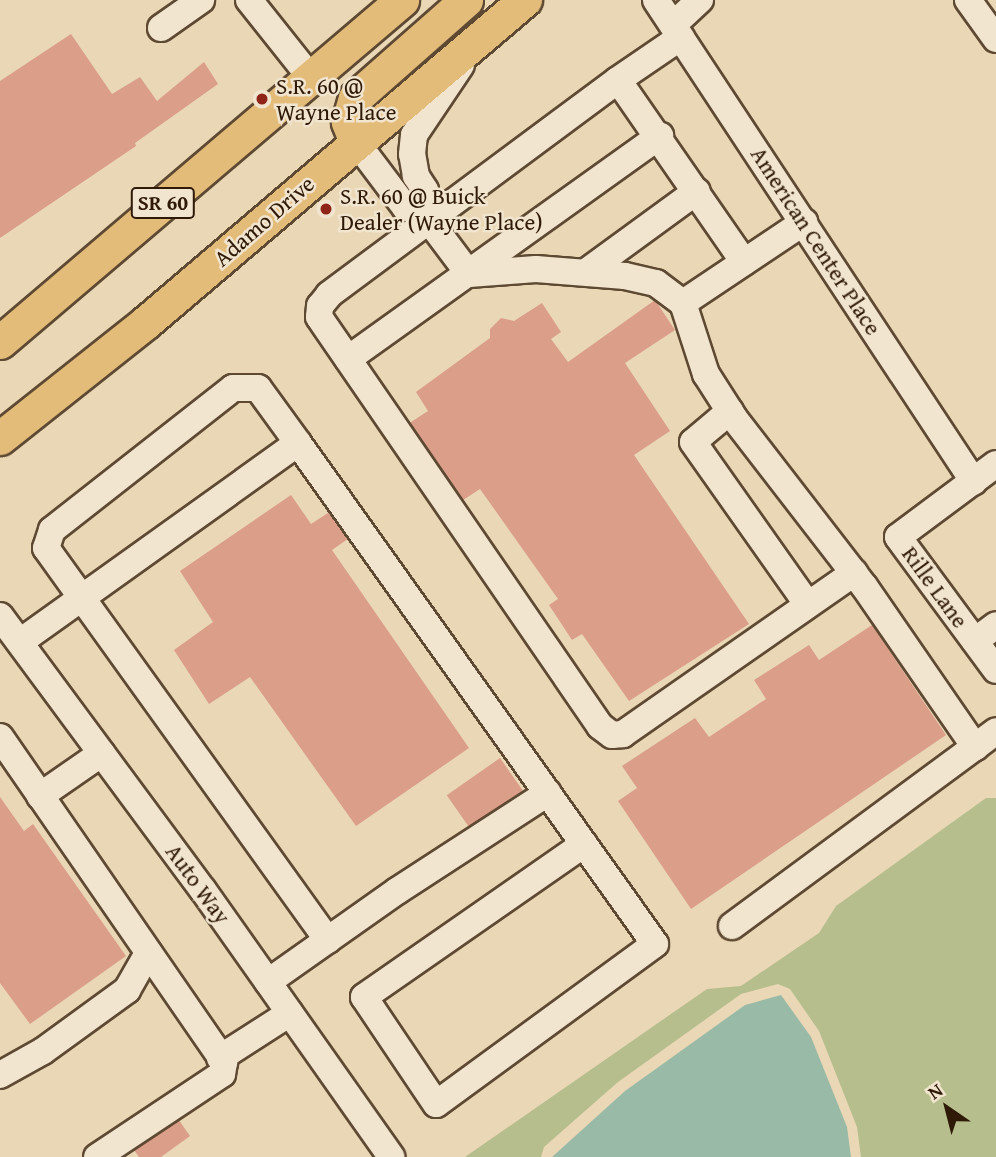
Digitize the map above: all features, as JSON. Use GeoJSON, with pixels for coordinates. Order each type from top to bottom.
{"type":"FeatureCollection","features":[{"type":"Feature","properties":{"kind":"main road","name":"SR 60"},"geometry":{"type":"LineString","coordinates":[[0,342],[402,0]]}},
{"type":"Feature","properties":{"kind":"main road"},"geometry":{"type":"LineString","coordinates":[[356,142],[348,122],[355,98],[466,0]]}},
{"type":"Feature","properties":{"kind":"main road","name":"Adamo Drive"},"geometry":{"type":"LineString","coordinates":[[0,438],[145,323],[525,0]]}},
{"type":"Feature","properties":{"kind":"street"},"geometry":{"type":"LineString","coordinates":[[161,28],[201,0]]}},
{"type":"Feature","properties":{"kind":"street"},"geometry":{"type":"LineString","coordinates":[[250,0],[311,78]]}},
{"type":"Feature","properties":{"kind":"street","name":"American Center Place"},"geometry":{"type":"LineString","coordinates":[[656,0],[974,482]]}},
{"type":"Feature","properties":{"kind":"street"},"geometry":{"type":"LineString","coordinates":[[700,0],[677,31],[618,80],[427,218],[329,295],[320,306],[319,317],[600,726],[612,735],[623,734],[853,573]]}},
{"type":"Feature","properties":{"kind":"street"},"geometry":{"type":"LineString","coordinates":[[968,0],[996,39]]}},
{"type":"Feature","properties":{"kind":"street"},"geometry":{"type":"LineString","coordinates":[[427,218],[425,190],[416,176],[412,153],[414,135],[485,32]]}},
{"type":"Feature","properties":{"kind":"street"},"geometry":{"type":"LineString","coordinates":[[618,80],[660,136],[744,262]]}},
{"type":"Feature","properties":{"kind":"street"},"geometry":{"type":"LineString","coordinates":[[348,359],[660,136]]}},
{"type":"Feature","properties":{"kind":"street"},"geometry":{"type":"LineString","coordinates":[[356,142],[405,206],[427,218],[469,274]]}},
{"type":"Feature","properties":{"kind":"street"},"geometry":{"type":"LineString","coordinates":[[586,272],[697,191]]}},
{"type":"Feature","properties":{"kind":"street"},"geometry":{"type":"LineString","coordinates":[[683,303],[804,222]]}},
{"type":"Feature","properties":{"kind":"street"},"geometry":{"type":"LineString","coordinates":[[469,274],[503,269],[586,272],[656,283],[683,303],[706,374],[730,411],[853,573],[975,747]]}},
{"type":"Feature","properties":{"kind":"street"},"geometry":{"type":"LineString","coordinates":[[328,940],[46,548],[52,530],[233,388],[258,388],[548,793],[655,944],[436,1104],[364,997],[584,844]]}},
{"type":"Feature","properties":{"kind":"street"},"geometry":{"type":"LineString","coordinates":[[730,411],[692,442],[808,605]]}},
{"type":"Feature","properties":{"kind":"street"},"geometry":{"type":"LineString","coordinates":[[20,642],[298,443]]}},
{"type":"Feature","properties":{"kind":"street"},"geometry":{"type":"LineString","coordinates":[[974,482],[996,464]]}},
{"type":"Feature","properties":{"kind":"street","name":"Rille Lane"},"geometry":{"type":"LineString","coordinates":[[974,482],[898,537],[996,670]]}},
{"type":"Feature","properties":{"kind":"street","name":"Auto Way"},"geometry":{"type":"LineString","coordinates":[[0,616],[268,982],[391,1157]]}},
{"type":"Feature","properties":{"kind":"street"},"geometry":{"type":"LineString","coordinates":[[975,641],[996,625]]}},
{"type":"Feature","properties":{"kind":"street"},"geometry":{"type":"LineString","coordinates":[[732,926],[996,731]]}},
{"type":"Feature","properties":{"kind":"street"},"geometry":{"type":"LineString","coordinates":[[0,737],[224,1062],[222,1074],[97,1157]]}},
{"type":"Feature","properties":{"kind":"street"},"geometry":{"type":"LineString","coordinates":[[40,796],[102,753]]}},
{"type":"Feature","properties":{"kind":"street"},"geometry":{"type":"LineString","coordinates":[[268,982],[548,793]]}},
{"type":"Feature","properties":{"kind":"street"},"geometry":{"type":"LineString","coordinates":[[0,1075],[43,1051],[127,990],[148,953]]}},
{"type":"Feature","properties":{"kind":"street"},"geometry":{"type":"LineString","coordinates":[[220,1058],[290,1013]]}},
{"type":"Feature","properties":{"kind":"shaded area"},"geometry":{"type":"Polygon","coordinates":[[[986,798],[996,798],[996,1157],[861,1157],[857,1127],[819,1031],[790,989],[778,984],[741,994],[618,1082],[544,1147],[541,1157],[465,1157],[707,989],[741,986],[819,933],[836,906],[986,798]]]}},
{"type":"Feature","properties":{"kind":"shaded area"},"geometry":{"type":"Polygon","coordinates":[[[781,995],[811,1037],[847,1127],[851,1157],[552,1157],[625,1091],[745,1005],[781,995]]]}},
{"type":"Feature","properties":{"kind":"building"},"geometry":{"type":"Polygon","coordinates":[[[71,34],[112,94],[140,77],[157,101],[204,62],[218,84],[135,143],[136,146],[0,238],[0,81],[71,34]]]}},
{"type":"Feature","properties":{"kind":"building"},"geometry":{"type":"Polygon","coordinates":[[[655,300],[675,330],[625,363],[670,431],[634,455],[749,624],[629,701],[582,634],[572,640],[549,605],[558,599],[480,489],[460,502],[408,424],[428,411],[416,392],[490,338],[490,329],[501,318],[514,321],[542,303],[561,332],[551,339],[568,362],[655,300]]]}},
{"type":"Feature","properties":{"kind":"building"},"geometry":{"type":"Polygon","coordinates":[[[291,495],[311,524],[334,509],[352,536],[332,550],[469,748],[356,826],[250,677],[209,704],[174,650],[213,622],[180,571],[291,495]]]}},
{"type":"Feature","properties":{"kind":"building"},"geometry":{"type":"Polygon","coordinates":[[[872,625],[946,735],[691,909],[618,801],[637,788],[622,766],[695,718],[709,737],[766,699],[754,680],[809,645],[819,660],[872,625]]]}},
{"type":"Feature","properties":{"kind":"building"},"geometry":{"type":"Polygon","coordinates":[[[500,758],[525,794],[472,831],[447,795],[500,758]]]}},
{"type":"Feature","properties":{"kind":"building"},"geometry":{"type":"Polygon","coordinates":[[[0,797],[24,831],[33,824],[126,956],[30,1024],[0,983],[0,797]]]}},
{"type":"Feature","properties":{"kind":"building"},"geometry":{"type":"Polygon","coordinates":[[[176,1116],[190,1136],[161,1157],[139,1157],[132,1147],[176,1116]]]}},
{"type":"Feature","properties":{"kind":"place","name":"S.R. 60 @ Wayne Place"},"geometry":{"type":"Point","coordinates":[262,99]}},
{"type":"Feature","properties":{"kind":"place","name":"S.R. 60 @ Buick Dealer (Wayne Place)"},"geometry":{"type":"Point","coordinates":[326,209]}}]}
